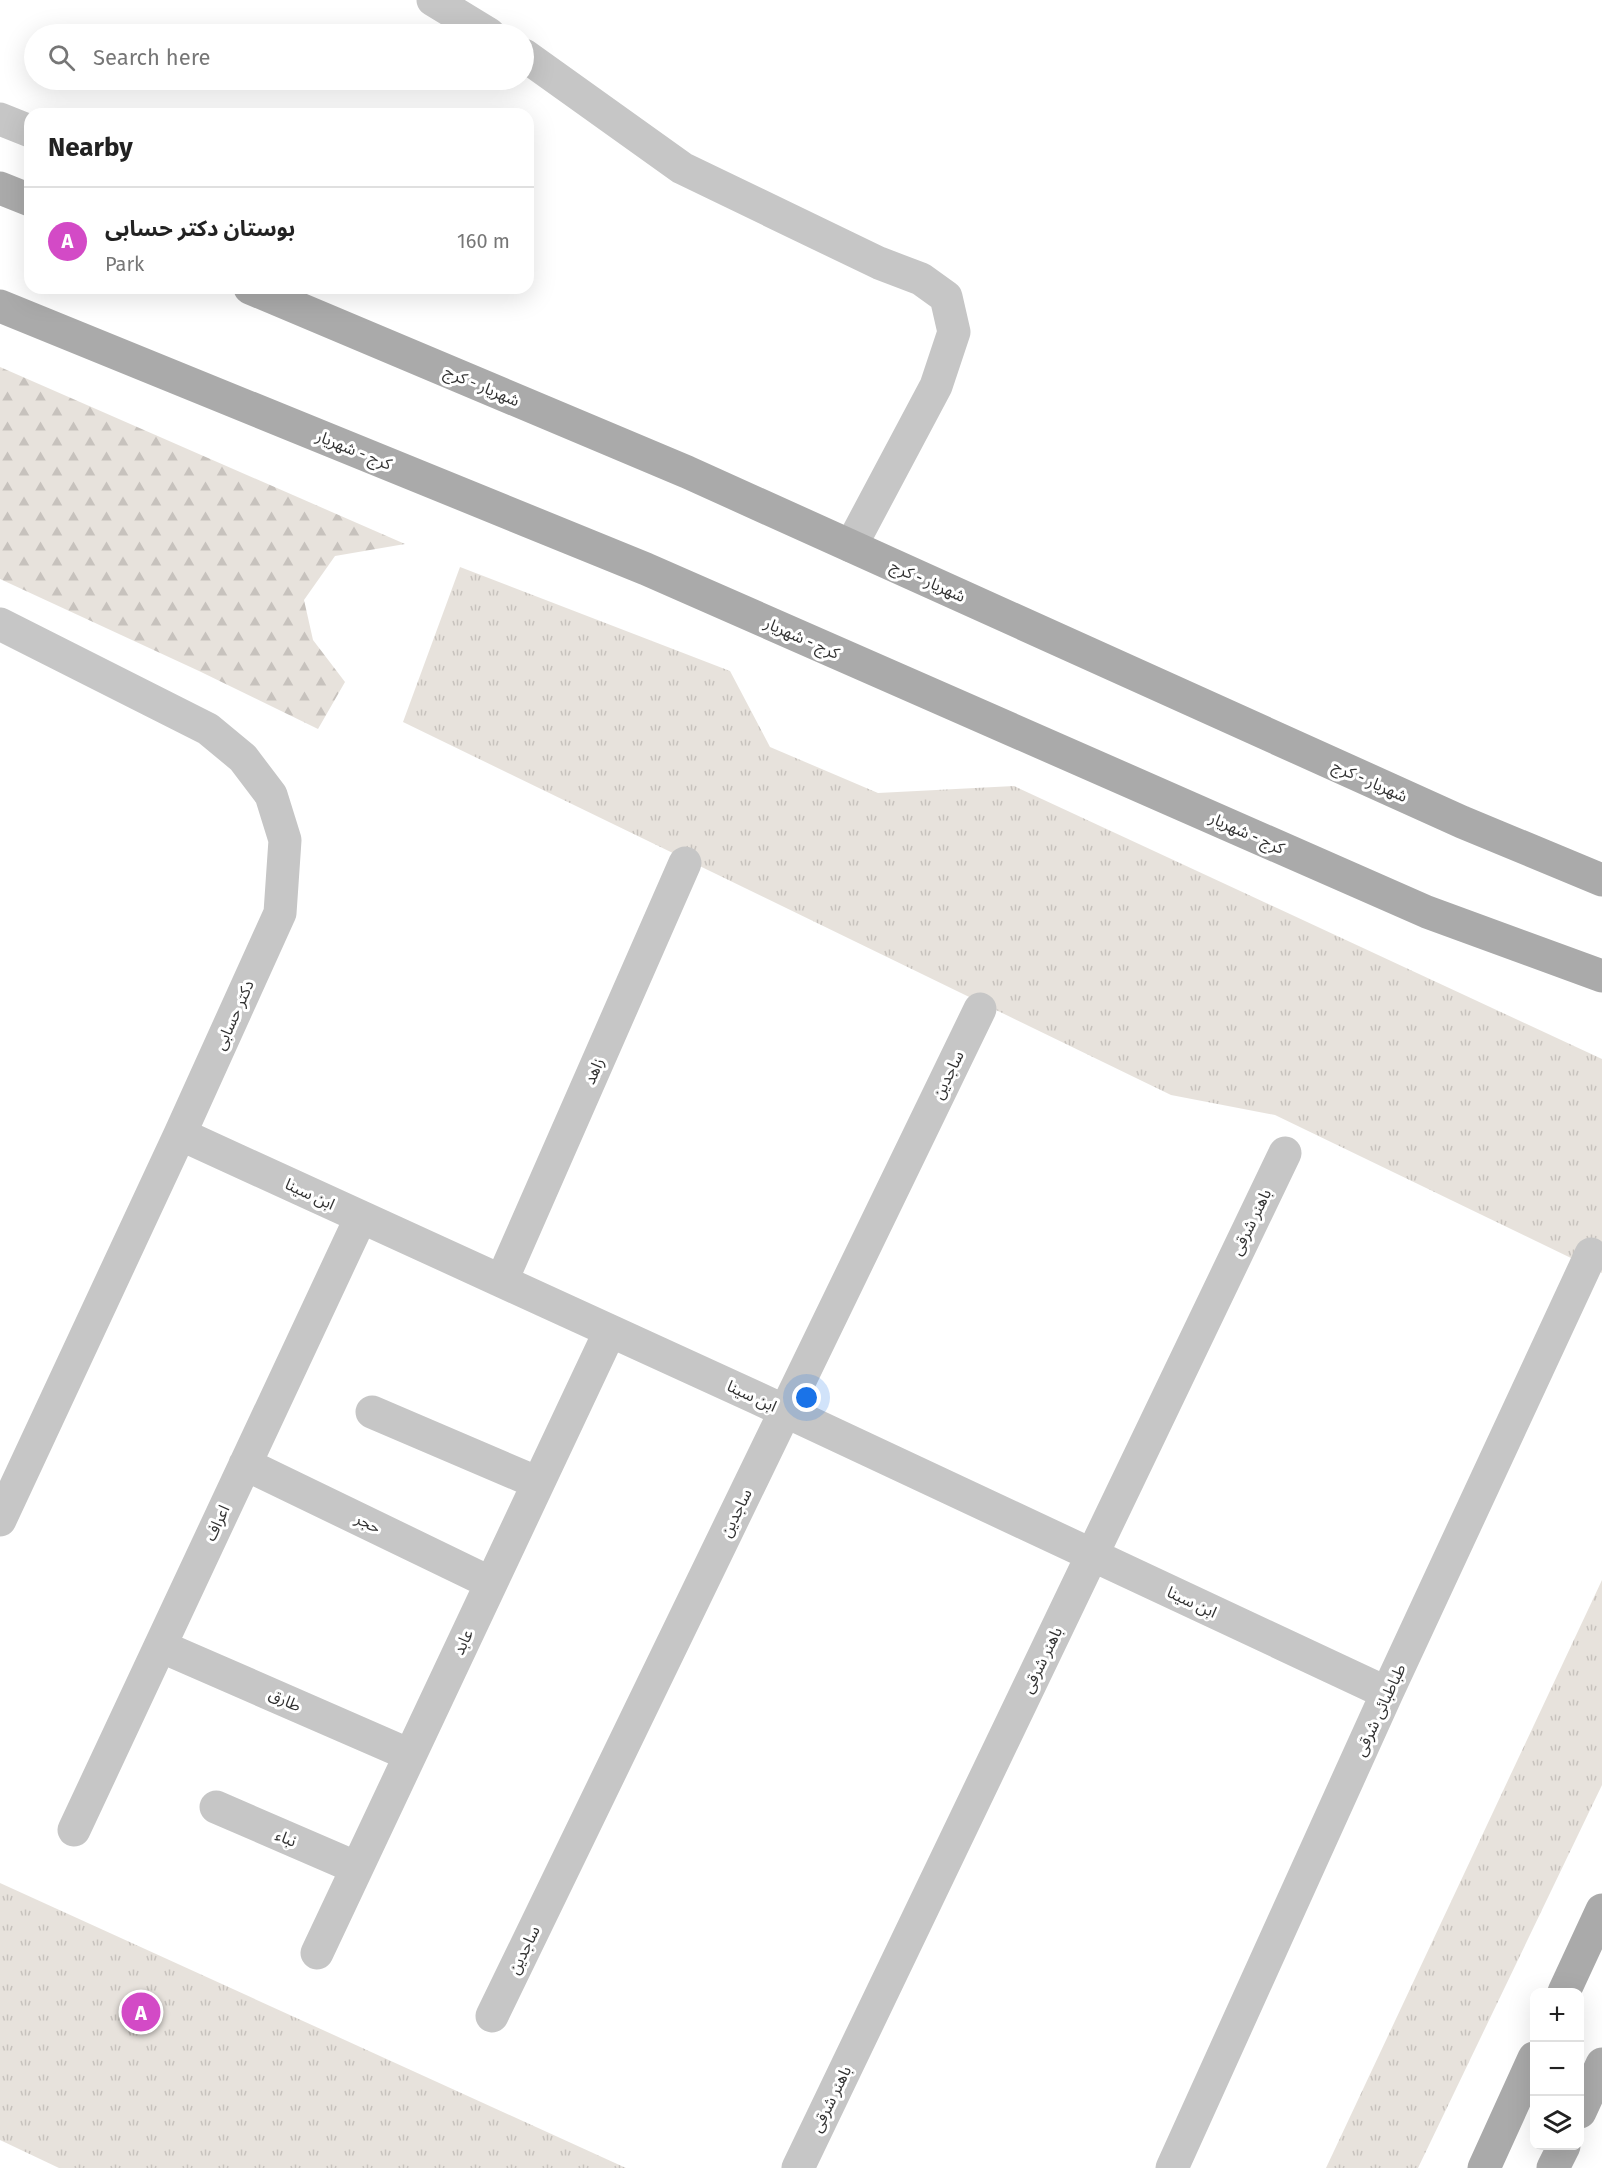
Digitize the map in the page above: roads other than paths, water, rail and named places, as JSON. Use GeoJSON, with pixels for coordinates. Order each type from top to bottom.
{"type":"FeatureCollection","features":[{"type":"Feature","properties":{"kind":"main road"},"geometry":{"type":"LineString","coordinates":[[0,188],[24,198]]}},
{"type":"Feature","properties":{"kind":"main road","name":"شهریار - کرج"},"geometry":{"type":"LineString","coordinates":[[264,294],[687,472],[1462,822],[1602,880]]}},
{"type":"Feature","properties":{"kind":"main road","name":"کرج - شهریار"},"geometry":{"type":"LineString","coordinates":[[0,306],[646,569],[1427,912],[1602,976]]}},
{"type":"Feature","properties":{"kind":"main road"},"geometry":{"type":"LineString","coordinates":[[1519,945],[1602,998]]}},
{"type":"Feature","properties":{"kind":"main road"},"geometry":{"type":"LineString","coordinates":[[1566,1988],[1602,1910]]}},
{"type":"Feature","properties":{"kind":"main road"},"geometry":{"type":"LineString","coordinates":[[1584,2103],[1602,2064]]}},
{"type":"Feature","properties":{"kind":"main road"},"geometry":{"type":"LineString","coordinates":[[1484,2168],[1530,2067]]}},
{"type":"Feature","properties":{"kind":"main road"},"geometry":{"type":"LineString","coordinates":[[1553,2168],[1562,2150]]}},
{"type":"Feature","properties":{"kind":"street"},"geometry":{"type":"LineString","coordinates":[[433,0],[473,24]]}},
{"type":"Feature","properties":{"kind":"street"},"geometry":{"type":"LineString","coordinates":[[534,62],[682,168],[879,263],[921,279],[946,297],[954,332],[936,386],[851,546]]}},
{"type":"Feature","properties":{"kind":"street"},"geometry":{"type":"LineString","coordinates":[[0,119],[24,129]]}},
{"type":"Feature","properties":{"kind":"street","name":"دکتر حسابی"},"geometry":{"type":"LineString","coordinates":[[0,1520],[280,913],[285,840],[271,795],[243,758],[208,729],[1,627]]}},
{"type":"Feature","properties":{"kind":"street","name":"زاهد"},"geometry":{"type":"LineString","coordinates":[[502,1280],[685,863]]}},
{"type":"Feature","properties":{"kind":"street","name":"ساجدین"},"geometry":{"type":"LineString","coordinates":[[492,2016],[980,1009]]}},
{"type":"Feature","properties":{"kind":"street","name":"ابن سینا"},"geometry":{"type":"LineString","coordinates":[[180,1134],[502,1280],[1388,1693]]}},
{"type":"Feature","properties":{"kind":"street","name":"باهنر شرقی"},"geometry":{"type":"LineString","coordinates":[[798,2168],[1285,1152]]}},
{"type":"Feature","properties":{"kind":"street","name":"اعراف"},"geometry":{"type":"LineString","coordinates":[[74,1830],[361,1217]]}},
{"type":"Feature","properties":{"kind":"street","name":"طباطبائی شرقی"},"geometry":{"type":"LineString","coordinates":[[1172,2168],[1591,1254]]}},
{"type":"Feature","properties":{"kind":"street","name":"عابد"},"geometry":{"type":"LineString","coordinates":[[317,1953],[610,1331]]}},
{"type":"Feature","properties":{"kind":"street"},"geometry":{"type":"LineString","coordinates":[[372,1412],[538,1483]]}},
{"type":"Feature","properties":{"kind":"street","name":"حجر"},"geometry":{"type":"LineString","coordinates":[[245,1464],[491,1583]]}},
{"type":"Feature","properties":{"kind":"street","name":"طارق"},"geometry":{"type":"LineString","coordinates":[[160,1646],[410,1755]]}},
{"type":"Feature","properties":{"kind":"street","name":"نباء"},"geometry":{"type":"LineString","coordinates":[[216,1807],[357,1868]]}},
{"type":"Feature","properties":{"kind":"place","name":"بوستان دکتر حسابی"},"geometry":{"type":"Point","coordinates":[141,2012]}}]}
